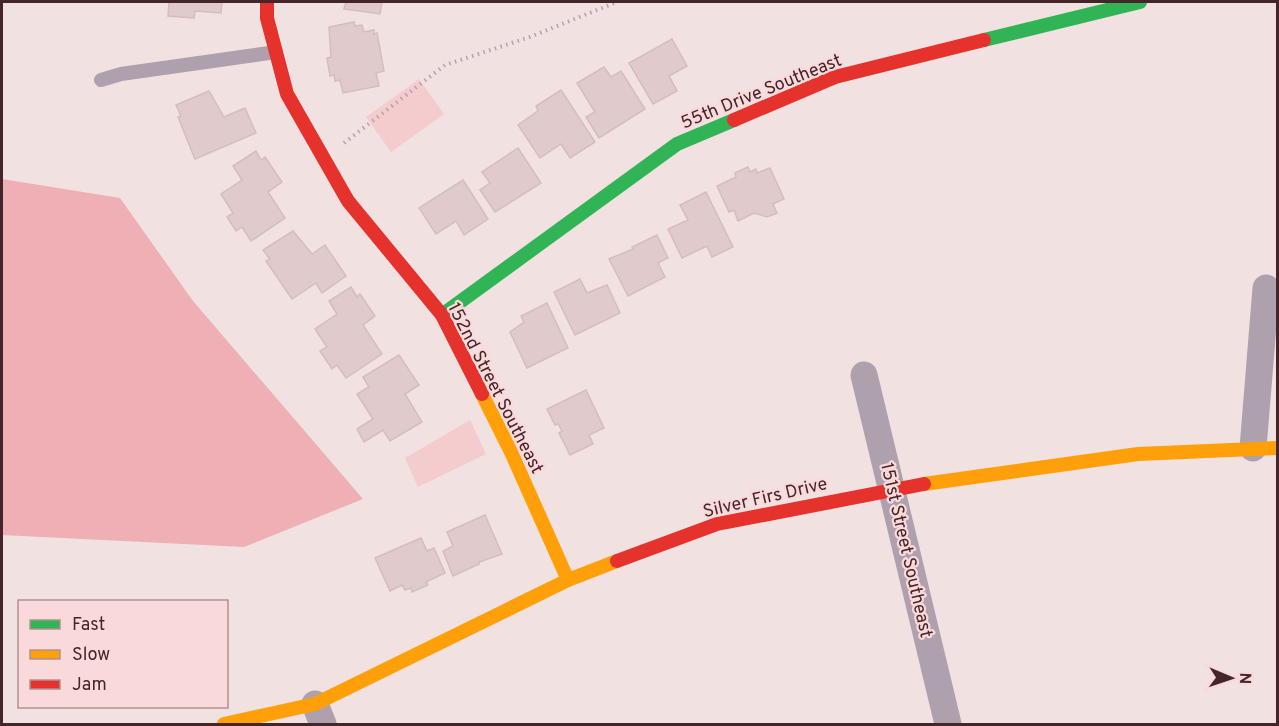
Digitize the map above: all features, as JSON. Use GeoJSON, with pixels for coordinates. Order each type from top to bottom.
{"type":"FeatureCollection","features":[{"type":"Feature","properties":{"kind":"street","name":"152nd Street Southeast"},"geometry":{"type":"LineString","coordinates":[[267,2],[267,18],[287,94],[348,201],[442,315],[511,452],[568,580]]}},
{"type":"Feature","properties":{"kind":"street","name":"55th Drive Southeast"},"geometry":{"type":"LineString","coordinates":[[442,315],[677,144],[835,77],[1140,2]]}},
{"type":"Feature","properties":{"kind":"street"},"geometry":{"type":"LineString","coordinates":[[1265,448],[1266,288]]}},
{"type":"Feature","properties":{"kind":"street","name":"151st Street Southeast"},"geometry":{"type":"LineString","coordinates":[[864,375],[948,724]]}},
{"type":"Feature","properties":{"kind":"street","name":"Silver Firs Drive"},"geometry":{"type":"LineString","coordinates":[[224,724],[319,714],[568,580],[717,524],[892,488],[1138,454],[1265,448]]}},
{"type":"Feature","properties":{"kind":"lane"},"geometry":{"type":"LineString","coordinates":[[101,80],[121,74],[276,52]]}},
{"type":"Feature","properties":{"kind":"path"},"geometry":{"type":"LineString","coordinates":[[324,158],[445,65],[530,37],[617,2]]}},
{"type":"Feature","properties":{"kind":"shaded area"},"geometry":{"type":"Polygon","coordinates":[[[419,79],[444,114],[391,152],[366,117],[419,79]]]}},
{"type":"Feature","properties":{"kind":"shaded area"},"geometry":{"type":"Polygon","coordinates":[[[2,179],[120,198],[193,301],[363,499],[244,547],[2,535],[2,179]]]}},
{"type":"Feature","properties":{"kind":"shaded area"},"geometry":{"type":"Polygon","coordinates":[[[470,420],[486,454],[418,487],[405,458],[470,420]]]}},
{"type":"Feature","properties":{"kind":"building"},"geometry":{"type":"Polygon","coordinates":[[[169,2],[222,2],[221,13],[195,11],[194,18],[168,16],[169,2]]]}},
{"type":"Feature","properties":{"kind":"building"},"geometry":{"type":"Polygon","coordinates":[[[346,2],[382,2],[380,14],[344,9],[346,2]]]}},
{"type":"Feature","properties":{"kind":"building"},"geometry":{"type":"Polygon","coordinates":[[[354,22],[355,26],[362,25],[364,32],[374,30],[374,34],[377,33],[384,71],[376,73],[379,86],[343,93],[340,80],[335,81],[334,75],[330,76],[327,58],[331,57],[329,27],[354,22]]]}},
{"type":"Feature","properties":{"kind":"building"},"geometry":{"type":"Polygon","coordinates":[[[672,39],[687,66],[669,76],[677,91],[653,104],[629,63],[672,39]]]}},
{"type":"Feature","properties":{"kind":"building"},"geometry":{"type":"Polygon","coordinates":[[[604,67],[611,77],[621,71],[645,109],[599,138],[586,117],[595,112],[577,83],[604,67]]]}},
{"type":"Feature","properties":{"kind":"building"},"geometry":{"type":"Polygon","coordinates":[[[561,90],[595,142],[570,158],[561,144],[540,158],[518,125],[538,111],[536,106],[561,90]]]}},
{"type":"Feature","properties":{"kind":"building"},"geometry":{"type":"Polygon","coordinates":[[[209,91],[224,117],[245,108],[256,133],[195,159],[178,117],[181,116],[176,105],[209,91]]]}},
{"type":"Feature","properties":{"kind":"building"},"geometry":{"type":"Polygon","coordinates":[[[518,148],[541,183],[495,212],[480,190],[490,183],[482,172],[518,148]]]}},
{"type":"Feature","properties":{"kind":"building"},"geometry":{"type":"Polygon","coordinates":[[[256,151],[261,160],[265,157],[282,182],[268,192],[285,218],[251,241],[242,227],[236,231],[227,217],[233,213],[221,194],[242,180],[233,166],[256,151]]]}},
{"type":"Feature","properties":{"kind":"building"},"geometry":{"type":"Polygon","coordinates":[[[748,167],[750,172],[756,169],[757,173],[770,168],[784,199],[773,204],[777,213],[767,217],[754,213],[738,221],[734,210],[729,212],[717,186],[736,177],[735,173],[748,167]]]}},
{"type":"Feature","properties":{"kind":"building"},"geometry":{"type":"Polygon","coordinates":[[[463,180],[488,219],[464,235],[456,221],[436,234],[419,208],[463,180]]]}},
{"type":"Feature","properties":{"kind":"building"},"geometry":{"type":"Polygon","coordinates":[[[706,192],[733,247],[712,257],[707,246],[682,258],[668,229],[688,220],[680,205],[706,192]]]}},
{"type":"Feature","properties":{"kind":"building"},"geometry":{"type":"Polygon","coordinates":[[[293,231],[312,254],[325,245],[346,276],[322,293],[316,283],[292,299],[266,261],[270,259],[263,250],[293,231]]]}},
{"type":"Feature","properties":{"kind":"building"},"geometry":{"type":"Polygon","coordinates":[[[657,235],[668,258],[658,263],[665,277],[628,296],[609,259],[657,235]]]}},
{"type":"Feature","properties":{"kind":"building"},"geometry":{"type":"Polygon","coordinates":[[[580,279],[587,293],[607,285],[620,313],[575,335],[554,292],[580,279]]]}},
{"type":"Feature","properties":{"kind":"building"},"geometry":{"type":"Polygon","coordinates":[[[351,287],[357,297],[360,294],[375,316],[363,325],[382,354],[346,378],[337,365],[332,369],[320,351],[327,347],[315,329],[337,314],[329,301],[351,287]]]}},
{"type":"Feature","properties":{"kind":"building"},"geometry":{"type":"Polygon","coordinates":[[[547,303],[568,348],[527,368],[510,332],[524,322],[521,316],[547,303]]]}},
{"type":"Feature","properties":{"kind":"building"},"geometry":{"type":"Polygon","coordinates":[[[399,355],[419,385],[405,394],[422,422],[390,441],[383,430],[364,442],[357,429],[373,419],[357,394],[369,387],[363,377],[399,355]]]}},
{"type":"Feature","properties":{"kind":"building"},"geometry":{"type":"Polygon","coordinates":[[[586,390],[604,428],[589,435],[593,444],[570,455],[559,433],[562,431],[558,424],[555,425],[547,409],[586,390]]]}},
{"type":"Feature","properties":{"kind":"building"},"geometry":{"type":"Polygon","coordinates":[[[485,515],[502,554],[479,562],[453,576],[443,551],[453,546],[447,532],[485,515]]]}},
{"type":"Feature","properties":{"kind":"building"},"geometry":{"type":"Polygon","coordinates":[[[421,538],[427,551],[434,548],[445,573],[426,582],[428,585],[412,592],[411,588],[405,590],[402,585],[390,591],[375,558],[421,538]]]}},
{"type":"Feature","properties":{"kind":"traffic: fast"},"geometry":{"type":"LineString","coordinates":[[984,40],[1140,2]]}},
{"type":"Feature","properties":{"kind":"traffic: fast"},"geometry":{"type":"LineString","coordinates":[[442,315],[677,144],[734,120]]}},
{"type":"Feature","properties":{"kind":"traffic: slow"},"geometry":{"type":"LineString","coordinates":[[482,394],[511,452],[568,580]]}},
{"type":"Feature","properties":{"kind":"traffic: slow"},"geometry":{"type":"LineString","coordinates":[[924,484],[1138,454],[1278,448]]}},
{"type":"Feature","properties":{"kind":"traffic: slow"},"geometry":{"type":"LineString","coordinates":[[224,724],[315,704],[568,580],[617,561]]}},
{"type":"Feature","properties":{"kind":"traffic: jam"},"geometry":{"type":"LineString","coordinates":[[267,2],[267,18],[287,94],[348,201],[442,315],[482,394]]}},
{"type":"Feature","properties":{"kind":"traffic: jam"},"geometry":{"type":"LineString","coordinates":[[734,120],[835,77],[984,40]]}},
{"type":"Feature","properties":{"kind":"traffic: jam"},"geometry":{"type":"LineString","coordinates":[[617,561],[717,524],[924,484]]}}]}
